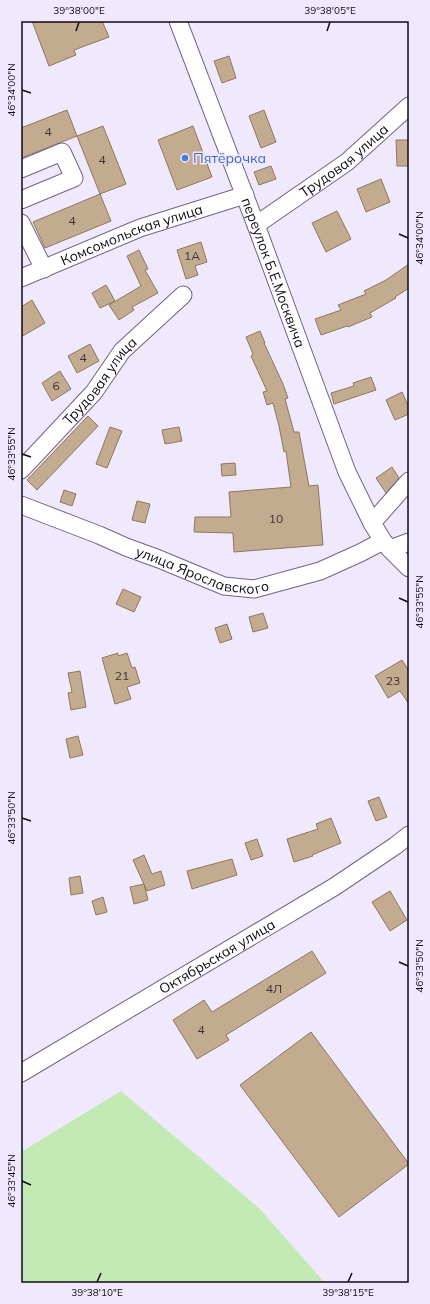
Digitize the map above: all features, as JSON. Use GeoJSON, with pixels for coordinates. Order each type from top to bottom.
{"type":"FeatureCollection","features":[{"type":"Feature","properties":{"kind":"street","name":"переулок Б.Е.Москвича"},"geometry":{"type":"LineString","coordinates":[[178,21],[256,224],[347,472],[372,523],[386,545],[409,568]]}},
{"type":"Feature","properties":{"kind":"street","name":"Трудовая улица"},"geometry":{"type":"LineString","coordinates":[[256,224],[347,162],[409,106]]}},
{"type":"Feature","properties":{"kind":"street"},"geometry":{"type":"LineString","coordinates":[[21,169],[62,152],[74,178],[21,200]]}},
{"type":"Feature","properties":{"kind":"street","name":"Комсомольская улица"},"geometry":{"type":"LineString","coordinates":[[21,278],[140,228],[244,195]]}},
{"type":"Feature","properties":{"kind":"street"},"geometry":{"type":"LineString","coordinates":[[21,223],[44,269]]}},
{"type":"Feature","properties":{"kind":"street","name":"Трудовая улица"},"geometry":{"type":"LineString","coordinates":[[21,470],[94,392],[122,351],[183,295]]}},
{"type":"Feature","properties":{"kind":"street"},"geometry":{"type":"LineString","coordinates":[[372,523],[409,481]]}},
{"type":"Feature","properties":{"kind":"street","name":"улица Ярославского"},"geometry":{"type":"LineString","coordinates":[[21,505],[126,547],[159,558],[224,586],[254,589],[320,571],[360,553],[386,545],[409,542]]}},
{"type":"Feature","properties":{"kind":"street","name":"Октябрьская улица"},"geometry":{"type":"LineString","coordinates":[[21,1073],[334,887],[409,835]]}},
{"type":"Feature","properties":{"kind":"green space"},"geometry":{"type":"Polygon","coordinates":[[[121,1091],[259,1208],[325,1283],[21,1283],[21,1152],[121,1091]]]}},
{"type":"Feature","properties":{"kind":"building"},"geometry":{"type":"Polygon","coordinates":[[[32,21],[102,21],[109,37],[74,50],[76,55],[49,66],[32,21]]]}},
{"type":"Feature","properties":{"kind":"building"},"geometry":{"type":"Polygon","coordinates":[[[229,56],[236,78],[222,83],[214,61],[229,56]]]}},
{"type":"Feature","properties":{"kind":"building"},"geometry":{"type":"Polygon","coordinates":[[[67,110],[77,136],[21,158],[21,128],[67,110]]]}},
{"type":"Feature","properties":{"kind":"building"},"geometry":{"type":"Polygon","coordinates":[[[264,110],[276,142],[261,148],[249,116],[264,110]]]}},
{"type":"Feature","properties":{"kind":"building"},"geometry":{"type":"Polygon","coordinates":[[[103,126],[126,184],[100,194],[77,136],[103,126]]]}},
{"type":"Feature","properties":{"kind":"building","name":"Пятёрочка"},"geometry":{"type":"Polygon","coordinates":[[[193,126],[212,177],[177,190],[158,140],[193,126]]]}},
{"type":"Feature","properties":{"kind":"building"},"geometry":{"type":"Polygon","coordinates":[[[396,140],[409,140],[409,166],[397,166],[396,140]]]}},
{"type":"Feature","properties":{"kind":"building"},"geometry":{"type":"Polygon","coordinates":[[[271,166],[276,179],[259,185],[254,172],[271,166]]]}},
{"type":"Feature","properties":{"kind":"building"},"geometry":{"type":"Polygon","coordinates":[[[381,179],[390,202],[366,212],[357,189],[381,179]]]}},
{"type":"Feature","properties":{"kind":"building"},"geometry":{"type":"Polygon","coordinates":[[[100,194],[111,221],[45,248],[33,222],[100,194]]]}},
{"type":"Feature","properties":{"kind":"building"},"geometry":{"type":"Polygon","coordinates":[[[337,211],[351,239],[326,252],[312,223],[337,211]]]}},
{"type":"Feature","properties":{"kind":"building"},"geometry":{"type":"Polygon","coordinates":[[[201,242],[207,262],[195,266],[198,275],[186,279],[177,250],[201,242]]]}},
{"type":"Feature","properties":{"kind":"building"},"geometry":{"type":"Polygon","coordinates":[[[139,250],[148,269],[145,270],[158,293],[132,307],[134,310],[119,320],[109,305],[141,286],[127,256],[139,250]]]}},
{"type":"Feature","properties":{"kind":"building"},"geometry":{"type":"Polygon","coordinates":[[[409,264],[409,288],[395,297],[396,298],[370,313],[372,317],[348,327],[347,326],[321,335],[315,319],[341,310],[338,305],[366,294],[364,291],[386,280],[409,264]]]}},
{"type":"Feature","properties":{"kind":"building"},"geometry":{"type":"Polygon","coordinates":[[[106,285],[115,301],[100,308],[92,293],[106,285]]]}},
{"type":"Feature","properties":{"kind":"building"},"geometry":{"type":"Polygon","coordinates":[[[32,300],[45,323],[21,337],[21,307],[32,300]]]}},
{"type":"Feature","properties":{"kind":"building"},"geometry":{"type":"Polygon","coordinates":[[[260,331],[288,398],[285,399],[294,432],[299,432],[309,486],[318,485],[323,545],[234,552],[233,533],[194,532],[195,517],[231,517],[229,492],[291,487],[286,451],[284,452],[273,403],[267,405],[263,392],[267,391],[251,356],[253,354],[246,337],[260,331]]]}},
{"type":"Feature","properties":{"kind":"building"},"geometry":{"type":"Polygon","coordinates":[[[90,344],[99,361],[77,373],[68,356],[90,344]]]}},
{"type":"Feature","properties":{"kind":"building"},"geometry":{"type":"Polygon","coordinates":[[[60,371],[71,389],[52,401],[42,383],[60,371]]]}},
{"type":"Feature","properties":{"kind":"building"},"geometry":{"type":"Polygon","coordinates":[[[371,377],[376,390],[334,404],[331,393],[354,386],[353,383],[371,377]]]}},
{"type":"Feature","properties":{"kind":"building"},"geometry":{"type":"Polygon","coordinates":[[[402,392],[409,408],[409,414],[395,420],[386,400],[402,392]]]}},
{"type":"Feature","properties":{"kind":"building"},"geometry":{"type":"Polygon","coordinates":[[[88,416],[98,426],[37,490],[27,480],[88,416]]]}},
{"type":"Feature","properties":{"kind":"building"},"geometry":{"type":"Polygon","coordinates":[[[110,427],[122,431],[107,468],[96,464],[110,427]]]}},
{"type":"Feature","properties":{"kind":"building"},"geometry":{"type":"Polygon","coordinates":[[[179,427],[182,441],[165,444],[162,430],[179,427]]]}},
{"type":"Feature","properties":{"kind":"building"},"geometry":{"type":"Polygon","coordinates":[[[235,463],[236,475],[222,476],[221,464],[235,463]]]}},
{"type":"Feature","properties":{"kind":"building"},"geometry":{"type":"Polygon","coordinates":[[[392,467],[399,478],[386,493],[376,478],[392,467]]]}},
{"type":"Feature","properties":{"kind":"building"},"geometry":{"type":"Polygon","coordinates":[[[64,490],[76,494],[72,506],[60,502],[64,490]]]}},
{"type":"Feature","properties":{"kind":"building"},"geometry":{"type":"Polygon","coordinates":[[[137,501],[150,504],[145,523],[132,520],[137,501]]]}},
{"type":"Feature","properties":{"kind":"building"},"geometry":{"type":"Polygon","coordinates":[[[123,589],[141,597],[134,612],[116,604],[123,589]]]}},
{"type":"Feature","properties":{"kind":"building"},"geometry":{"type":"Polygon","coordinates":[[[263,613],[268,628],[253,632],[249,617],[263,613]]]}},
{"type":"Feature","properties":{"kind":"building"},"geometry":{"type":"Polygon","coordinates":[[[227,624],[232,639],[220,643],[215,628],[227,624]]]}},
{"type":"Feature","properties":{"kind":"building"},"geometry":{"type":"Polygon","coordinates":[[[118,653],[118,656],[127,653],[132,668],[135,667],[140,683],[127,687],[131,699],[115,704],[102,658],[118,653]]]}},
{"type":"Feature","properties":{"kind":"building"},"geometry":{"type":"Polygon","coordinates":[[[402,660],[409,671],[409,704],[400,691],[388,698],[375,676],[402,660]]]}},
{"type":"Feature","properties":{"kind":"building"},"geometry":{"type":"Polygon","coordinates":[[[80,671],[86,707],[71,710],[68,693],[72,692],[68,673],[80,671]]]}},
{"type":"Feature","properties":{"kind":"building"},"geometry":{"type":"Polygon","coordinates":[[[78,736],[83,755],[70,758],[66,739],[78,736]]]}},
{"type":"Feature","properties":{"kind":"building"},"geometry":{"type":"Polygon","coordinates":[[[379,797],[387,817],[376,821],[368,801],[379,797]]]}},
{"type":"Feature","properties":{"kind":"building"},"geometry":{"type":"Polygon","coordinates":[[[331,818],[341,843],[312,855],[313,856],[294,862],[287,839],[318,829],[316,824],[331,818]]]}},
{"type":"Feature","properties":{"kind":"building"},"geometry":{"type":"Polygon","coordinates":[[[257,839],[263,856],[251,860],[245,843],[257,839]]]}},
{"type":"Feature","properties":{"kind":"building"},"geometry":{"type":"Polygon","coordinates":[[[144,855],[152,874],[161,871],[165,885],[147,891],[133,860],[144,855]]]}},
{"type":"Feature","properties":{"kind":"building"},"geometry":{"type":"Polygon","coordinates":[[[232,859],[237,875],[192,889],[187,871],[232,859]]]}},
{"type":"Feature","properties":{"kind":"building"},"geometry":{"type":"Polygon","coordinates":[[[80,876],[83,893],[71,895],[69,878],[80,876]]]}},
{"type":"Feature","properties":{"kind":"building"},"geometry":{"type":"Polygon","coordinates":[[[144,884],[148,900],[134,904],[130,887],[144,884]]]}},
{"type":"Feature","properties":{"kind":"building"},"geometry":{"type":"Polygon","coordinates":[[[390,891],[407,920],[390,931],[372,902],[390,891]]]}},
{"type":"Feature","properties":{"kind":"building"},"geometry":{"type":"Polygon","coordinates":[[[103,897],[107,912],[96,915],[92,901],[103,897]]]}},
{"type":"Feature","properties":{"kind":"building"},"geometry":{"type":"Polygon","coordinates":[[[312,951],[326,973],[226,1035],[229,1040],[197,1059],[173,1020],[204,1000],[212,1012],[312,951]]]}},
{"type":"Feature","properties":{"kind":"building"},"geometry":{"type":"Polygon","coordinates":[[[311,1032],[409,1164],[339,1217],[240,1085],[311,1032]]]}},
{"type":"Feature","properties":{"kind":"place","name":"Пятёрочка"},"geometry":{"type":"Point","coordinates":[185,158]}}]}
